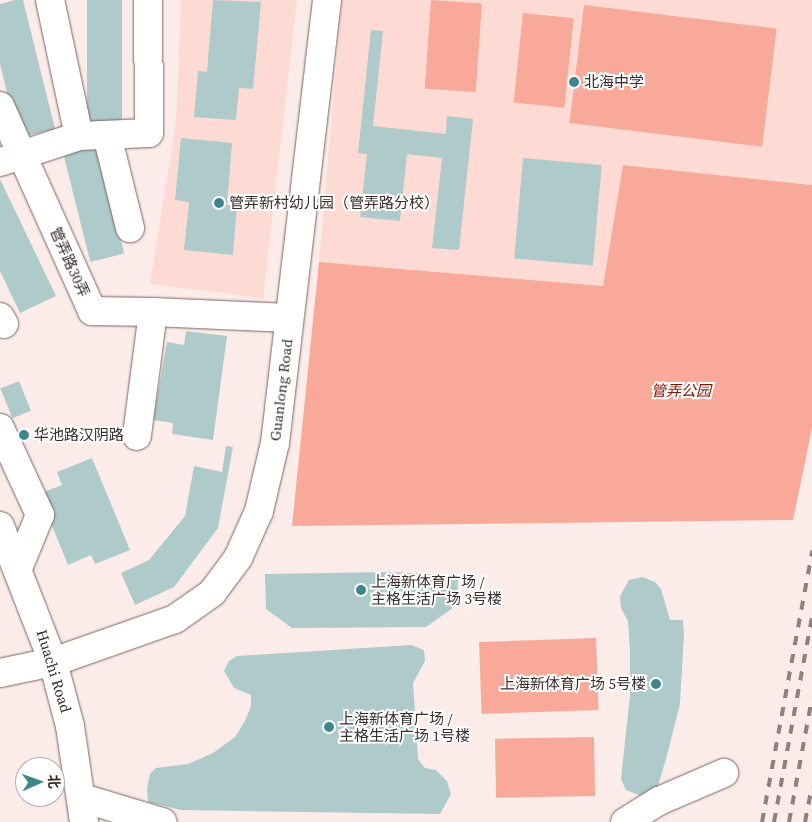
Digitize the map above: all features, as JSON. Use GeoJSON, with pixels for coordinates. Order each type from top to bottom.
{"type":"FeatureCollection","features":[{"type":"Feature","properties":{"kind":"street"},"geometry":{"type":"LineString","coordinates":[[50,0],[80,136]]}},
{"type":"Feature","properties":{"kind":"street"},"geometry":{"type":"LineString","coordinates":[[10,157],[80,136],[149,132],[148,0]]}},
{"type":"Feature","properties":{"kind":"street","name":"Guanlong Road"},"geometry":{"type":"LineString","coordinates":[[0,673],[53,662],[175,619],[212,593],[238,558],[259,511],[275,443],[327,0]]}},
{"type":"Feature","properties":{"kind":"street","name":"管弄路30弄"},"geometry":{"type":"LineString","coordinates":[[0,106],[10,157],[92,311],[153,312]]}},
{"type":"Feature","properties":{"kind":"street"},"geometry":{"type":"LineString","coordinates":[[107,135],[130,228]]}},
{"type":"Feature","properties":{"kind":"street"},"geometry":{"type":"LineString","coordinates":[[137,436],[153,312],[289,318]]}},
{"type":"Feature","properties":{"kind":"street"},"geometry":{"type":"LineString","coordinates":[[0,428],[40,515],[18,568]]}},
{"type":"Feature","properties":{"kind":"street","name":"Huachi Road"},"geometry":{"type":"LineString","coordinates":[[0,526],[18,568],[53,662],[70,726],[83,810]]}},
{"type":"Feature","properties":{"kind":"street"},"geometry":{"type":"LineString","coordinates":[[625,822],[659,801],[724,773]]}},
{"type":"Feature","properties":{"kind":"street"},"geometry":{"type":"LineString","coordinates":[[83,810],[162,822]]}},
{"type":"Feature","properties":{"kind":"shaded area","name":"管弄新村幼儿园（管弄路分校）"},"geometry":{"type":"Polygon","coordinates":[[[181,0],[297,0],[263,298],[150,284],[176,121],[181,0]]]}},
{"type":"Feature","properties":{"kind":"shaded area","name":"北海中学"},"geometry":{"type":"Polygon","coordinates":[[[342,0],[812,0],[812,185],[623,165],[603,286],[319,262],[342,0]]]}},
{"type":"Feature","properties":{"kind":"green space"},"geometry":{"type":"Polygon","coordinates":[[[431,0],[482,4],[476,92],[425,89],[431,0]]]}},
{"type":"Feature","properties":{"kind":"green space"},"geometry":{"type":"Polygon","coordinates":[[[584,5],[777,29],[762,147],[569,123],[584,5]]]}},
{"type":"Feature","properties":{"kind":"green space"},"geometry":{"type":"Polygon","coordinates":[[[523,13],[574,18],[564,108],[514,103],[523,13]]]}},
{"type":"Feature","properties":{"kind":"green space","name":"管弄公园"},"geometry":{"type":"Polygon","coordinates":[[[623,165],[812,185],[812,428],[793,520],[292,526],[319,262],[603,286],[623,165]]]}},
{"type":"Feature","properties":{"kind":"green space"},"geometry":{"type":"Polygon","coordinates":[[[596,638],[599,710],[482,714],[479,642],[596,638]]]}},
{"type":"Feature","properties":{"kind":"green space"},"geometry":{"type":"Polygon","coordinates":[[[594,737],[595,796],[496,798],[495,739],[594,737]]]}},
{"type":"Feature","properties":{"kind":"building"},"geometry":{"type":"Polygon","coordinates":[[[23,0],[55,129],[18,138],[0,64],[0,4],[23,0]]]}},
{"type":"Feature","properties":{"kind":"building"},"geometry":{"type":"Polygon","coordinates":[[[87,0],[122,0],[122,123],[87,123],[87,0]]]}},
{"type":"Feature","properties":{"kind":"building"},"geometry":{"type":"Polygon","coordinates":[[[213,0],[261,2],[253,89],[239,88],[236,120],[194,117],[198,71],[207,72],[213,0]]]}},
{"type":"Feature","properties":{"kind":"building"},"geometry":{"type":"Polygon","coordinates":[[[371,30],[383,31],[373,126],[446,134],[447,116],[473,119],[459,250],[432,248],[442,158],[407,154],[400,221],[360,217],[367,154],[358,153],[371,30]]]}},
{"type":"Feature","properties":{"kind":"building"},"geometry":{"type":"Polygon","coordinates":[[[181,138],[232,143],[227,205],[237,206],[233,255],[184,250],[189,202],[175,200],[181,138]]]}},
{"type":"Feature","properties":{"kind":"building"},"geometry":{"type":"Polygon","coordinates":[[[96,140],[124,254],[90,262],[62,148],[96,140]]]}},
{"type":"Feature","properties":{"kind":"building"},"geometry":{"type":"Polygon","coordinates":[[[523,158],[602,165],[593,266],[514,259],[523,158]]]}},
{"type":"Feature","properties":{"kind":"building"},"geometry":{"type":"Polygon","coordinates":[[[0,179],[56,296],[20,313],[0,271],[0,179]]]}},
{"type":"Feature","properties":{"kind":"building"},"geometry":{"type":"Polygon","coordinates":[[[186,331],[227,336],[213,440],[172,434],[173,423],[153,420],[167,342],[184,345],[186,331]]]}},
{"type":"Feature","properties":{"kind":"building"},"geometry":{"type":"Polygon","coordinates":[[[19,381],[31,411],[12,418],[0,388],[19,381]]]}},
{"type":"Feature","properties":{"kind":"building"},"geometry":{"type":"Polygon","coordinates":[[[226,446],[233,447],[218,528],[174,587],[135,605],[121,573],[149,560],[185,516],[194,466],[222,472],[226,446]]]}},
{"type":"Feature","properties":{"kind":"building"},"geometry":{"type":"Polygon","coordinates":[[[92,458],[130,550],[95,564],[91,555],[68,565],[39,494],[62,485],[57,472],[92,458]]]}},
{"type":"Feature","properties":{"kind":"building","name":"上海新体育广场 / 主格生活广场 3号楼"},"geometry":{"type":"Polygon","coordinates":[[[389,572],[458,575],[457,605],[426,627],[292,628],[266,609],[265,574],[389,572]]]}},
{"type":"Feature","properties":{"kind":"building","name":"上海新体育广场 5号楼"},"geometry":{"type":"Polygon","coordinates":[[[642,577],[655,582],[661,589],[670,620],[683,620],[684,635],[680,704],[666,759],[657,789],[641,796],[626,790],[621,779],[630,695],[630,651],[628,621],[621,608],[620,596],[629,580],[642,577]]]}},
{"type":"Feature","properties":{"kind":"building","name":"上海新体育广场 / 主格生活广场 1号楼"},"geometry":{"type":"Polygon","coordinates":[[[411,645],[424,650],[425,661],[413,683],[418,759],[425,768],[436,770],[447,781],[451,794],[440,814],[181,810],[148,802],[147,788],[150,774],[156,768],[188,764],[213,753],[235,737],[244,723],[251,706],[251,695],[234,688],[224,671],[229,661],[237,656],[411,645]]]}},
{"type":"Feature","properties":{"kind":"railway"},"geometry":{"type":"LineString","coordinates":[[762,822],[812,551]]}},
{"type":"Feature","properties":{"kind":"railway"},"geometry":{"type":"LineString","coordinates":[[774,822],[812,616]]}},
{"type":"Feature","properties":{"kind":"railway"},"geometry":{"type":"LineString","coordinates":[[789,822],[812,698]]}},
{"type":"Feature","properties":{"kind":"railway"},"geometry":{"type":"LineString","coordinates":[[805,822],[812,787]]}},
{"type":"Feature","properties":{"kind":"place","name":"北海中学"},"geometry":{"type":"Point","coordinates":[574,82]}},
{"type":"Feature","properties":{"kind":"place","name":"管弄新村幼儿园（管弄路分校）"},"geometry":{"type":"Point","coordinates":[219,203]}},
{"type":"Feature","properties":{"kind":"place","name":"华池路汉阴路"},"geometry":{"type":"Point","coordinates":[24,435]}},
{"type":"Feature","properties":{"kind":"place","name":"上海新体育广场 / 主格生活广场 3号楼"},"geometry":{"type":"Point","coordinates":[361,590]}},
{"type":"Feature","properties":{"kind":"place","name":"上海新体育广场 5号楼"},"geometry":{"type":"Point","coordinates":[656,684]}},
{"type":"Feature","properties":{"kind":"place","name":"上海新体育广场 / 主格生活广场 1号楼"},"geometry":{"type":"Point","coordinates":[329,727]}}]}
